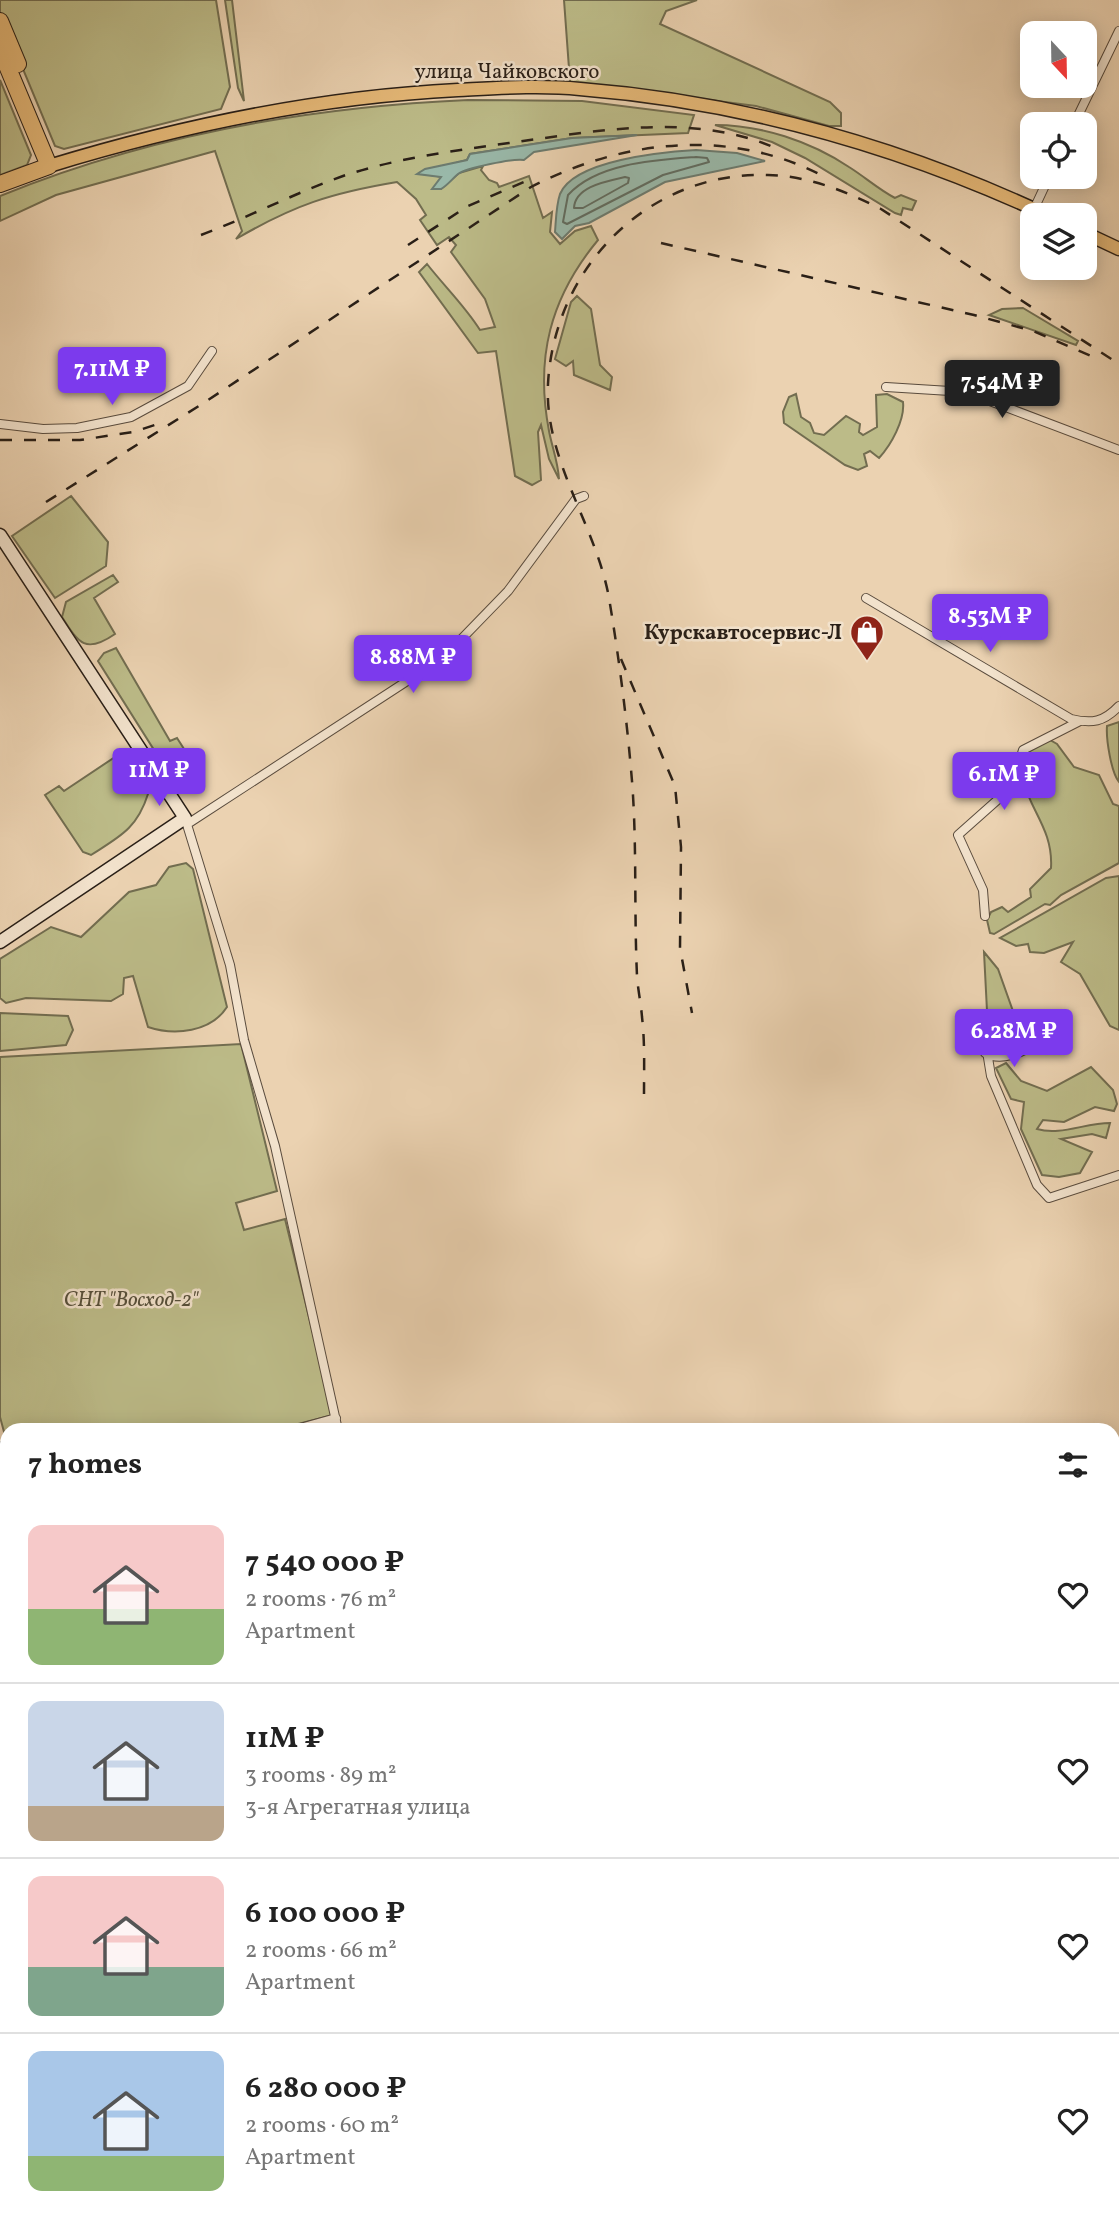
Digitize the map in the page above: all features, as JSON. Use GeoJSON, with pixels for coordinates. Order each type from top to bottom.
{"type":"FeatureCollection","features":[{"type":"Feature","properties":{"kind":"highway"},"geometry":{"type":"LineString","coordinates":[[0,21],[53,165]]}},
{"type":"Feature","properties":{"kind":"highway"},"geometry":{"type":"LineString","coordinates":[[0,49],[53,165]]}},
{"type":"Feature","properties":{"kind":"highway","name":"улица Чайковского"},"geometry":{"type":"LineString","coordinates":[[0,184],[53,165]]}},
{"type":"Feature","properties":{"kind":"main road","name":"улица Чайковского"},"geometry":{"type":"LineString","coordinates":[[53,165],[167,132],[272,110],[387,93],[577,88],[686,101],[768,116],[912,160],[1020,203]]}},
{"type":"Feature","properties":{"kind":"main road"},"geometry":{"type":"LineString","coordinates":[[1097,239],[1119,249]]}},
{"type":"Feature","properties":{"kind":"street"},"geometry":{"type":"LineString","coordinates":[[1080,112],[1119,31]]}},
{"type":"Feature","properties":{"kind":"street"},"geometry":{"type":"LineString","coordinates":[[0,424],[43,429],[77,428],[131,416],[188,386],[212,351]]}},
{"type":"Feature","properties":{"kind":"street"},"geometry":{"type":"LineString","coordinates":[[886,387],[966,392],[1119,450]]}},
{"type":"Feature","properties":{"kind":"street"},"geometry":{"type":"LineString","coordinates":[[0,942],[444,657],[508,591],[576,499],[584,496]]}},
{"type":"Feature","properties":{"kind":"street"},"geometry":{"type":"LineString","coordinates":[[0,536],[187,820],[230,965],[244,1040],[275,1146],[337,1423]]}},
{"type":"Feature","properties":{"kind":"street"},"geometry":{"type":"LineString","coordinates":[[866,597],[1071,719],[1088,724],[1098,721],[1119,706]]}},
{"type":"Feature","properties":{"kind":"street"},"geometry":{"type":"LineString","coordinates":[[985,916],[983,890],[958,835],[1012,787],[1023,750],[1080,721]]}},
{"type":"Feature","properties":{"kind":"street"},"geometry":{"type":"LineString","coordinates":[[982,1021],[985,1053],[991,1076],[1037,1185],[1049,1198],[1119,1175]]}},
{"type":"Feature","properties":{"kind":"street"},"geometry":{"type":"LineString","coordinates":[[985,1053],[990,1056],[1016,1054],[1036,1042]]}},
{"type":"Feature","properties":{"kind":"street"},"geometry":{"type":"LineString","coordinates":[[318,1423],[336,1418]]}},
{"type":"Feature","properties":{"kind":"green space"},"geometry":{"type":"Polygon","coordinates":[[[0,0],[216,0],[230,87],[221,109],[64,149],[55,146],[18,57],[0,39],[0,0]]]}},
{"type":"Feature","properties":{"kind":"green space"},"geometry":{"type":"Polygon","coordinates":[[[225,0],[232,0],[244,101],[238,88],[225,0]]]}},
{"type":"Feature","properties":{"kind":"green space"},"geometry":{"type":"Polygon","coordinates":[[[564,0],[697,0],[666,11],[660,24],[830,102],[841,113],[841,126],[829,126],[756,106],[570,82],[564,0]]]}},
{"type":"Feature","properties":{"kind":"green space"},"geometry":{"type":"Polygon","coordinates":[[[0,80],[31,155],[27,165],[0,175],[0,80]]]}},
{"type":"Feature","properties":{"kind":"green space"},"geometry":{"type":"Polygon","coordinates":[[[468,100],[582,101],[694,115],[688,133],[572,138],[470,154],[467,160],[419,173],[442,177],[433,189],[441,189],[459,173],[483,166],[481,170],[499,187],[529,176],[543,218],[552,212],[550,232],[560,244],[575,231],[591,226],[598,240],[568,284],[550,330],[546,354],[545,404],[559,479],[549,459],[541,425],[538,432],[541,480],[532,485],[515,476],[496,351],[478,353],[419,272],[427,264],[480,330],[495,327],[485,299],[451,252],[456,245],[449,237],[437,245],[420,220],[426,215],[416,199],[397,182],[314,202],[276,217],[236,239],[242,231],[215,151],[56,195],[0,221],[0,196],[56,175],[171,141],[289,118],[468,100]]]}},
{"type":"Feature","properties":{"kind":"green space"},"geometry":{"type":"Polygon","coordinates":[[[715,125],[767,131],[802,142],[834,158],[895,198],[901,195],[916,201],[912,210],[903,208],[901,215],[895,213],[805,158],[772,142],[715,125]]]}},
{"type":"Feature","properties":{"kind":"green space"},"geometry":{"type":"Polygon","coordinates":[[[577,296],[591,309],[600,365],[612,377],[610,390],[574,375],[573,361],[566,366],[555,359],[571,302],[577,296]]]}},
{"type":"Feature","properties":{"kind":"green space"},"geometry":{"type":"Polygon","coordinates":[[[1023,308],[1078,341],[1076,345],[989,315],[1002,309],[1023,308]]]}},
{"type":"Feature","properties":{"kind":"green space"},"geometry":{"type":"Polygon","coordinates":[[[796,394],[801,417],[810,423],[814,433],[824,435],[846,416],[860,424],[859,432],[863,435],[877,427],[876,395],[887,394],[903,402],[902,417],[884,453],[879,458],[870,451],[864,454],[867,466],[858,470],[845,465],[784,423],[783,412],[789,397],[796,394]]]}},
{"type":"Feature","properties":{"kind":"green space"},"geometry":{"type":"Polygon","coordinates":[[[71,496],[108,542],[106,566],[55,598],[12,536],[71,496]]]}},
{"type":"Feature","properties":{"kind":"green space"},"geometry":{"type":"Polygon","coordinates":[[[113,575],[118,582],[94,598],[115,634],[97,644],[84,643],[73,634],[62,617],[66,602],[113,575]]]}},
{"type":"Feature","properties":{"kind":"green space"},"geometry":{"type":"Polygon","coordinates":[[[116,648],[170,741],[177,738],[186,752],[175,762],[165,762],[156,753],[98,661],[104,653],[116,648]]]}},
{"type":"Feature","properties":{"kind":"green space"},"geometry":{"type":"Polygon","coordinates":[[[1119,722],[1119,782],[1111,763],[1107,726],[1119,722]]]}},
{"type":"Feature","properties":{"kind":"green space"},"geometry":{"type":"Polygon","coordinates":[[[1050,740],[1057,744],[1074,767],[1099,775],[1113,804],[1119,806],[1119,863],[1061,895],[1050,905],[1045,904],[994,934],[990,933],[987,920],[991,912],[1002,907],[1008,912],[1031,897],[1030,889],[1051,868],[1046,835],[1028,796],[1023,768],[1025,752],[1050,740]]]}},
{"type":"Feature","properties":{"kind":"green space"},"geometry":{"type":"Polygon","coordinates":[[[121,753],[132,765],[148,794],[133,824],[91,855],[83,852],[45,795],[59,786],[64,791],[121,753]]]}},
{"type":"Feature","properties":{"kind":"green space"},"geometry":{"type":"Polygon","coordinates":[[[186,863],[193,869],[227,1007],[212,1022],[192,1030],[181,1031],[148,1027],[133,976],[124,978],[123,994],[111,1001],[26,998],[6,1003],[0,998],[0,959],[51,927],[81,937],[129,892],[156,885],[169,867],[186,863]]]}},
{"type":"Feature","properties":{"kind":"green space"},"geometry":{"type":"Polygon","coordinates":[[[1119,876],[1119,1030],[1110,1026],[1080,974],[1061,962],[1073,942],[1044,953],[1030,952],[1028,944],[1016,946],[1000,938],[1106,878],[1119,876]]]}},
{"type":"Feature","properties":{"kind":"green space"},"geometry":{"type":"Polygon","coordinates":[[[984,952],[998,969],[1019,1028],[1006,1046],[989,1050],[984,952]]]}},
{"type":"Feature","properties":{"kind":"green space"},"geometry":{"type":"Polygon","coordinates":[[[0,1013],[68,1016],[73,1030],[66,1045],[0,1051],[0,1013]]]}},
{"type":"Feature","properties":{"kind":"green space","name":"СНТ \"Восход-2\""},"geometry":{"type":"Polygon","coordinates":[[[241,1044],[277,1191],[236,1203],[244,1230],[285,1219],[333,1415],[302,1423],[2,1423],[0,1057],[241,1044]]]}},
{"type":"Feature","properties":{"kind":"green space"},"geometry":{"type":"Polygon","coordinates":[[[1006,1063],[1021,1081],[1047,1091],[1091,1067],[1113,1090],[1117,1104],[1114,1111],[1095,1107],[1064,1122],[1043,1120],[1037,1129],[1055,1131],[1110,1123],[1106,1138],[1092,1134],[1061,1139],[1092,1152],[1080,1173],[1059,1177],[1042,1175],[1021,1129],[1024,1102],[1011,1099],[996,1068],[1006,1063]]]}},
{"type":"Feature","properties":{"kind":"water"},"geometry":{"type":"Polygon","coordinates":[[[637,135],[534,152],[524,160],[470,169],[458,174],[441,189],[432,189],[441,177],[417,174],[425,169],[467,160],[470,154],[572,138],[637,135]]]}},
{"type":"Feature","properties":{"kind":"water"},"geometry":{"type":"Polygon","coordinates":[[[696,150],[737,153],[765,161],[665,182],[589,223],[575,226],[562,239],[555,232],[560,194],[569,182],[583,173],[621,160],[696,150]]]}},
{"type":"Feature","properties":{"kind":"railway"},"geometry":{"type":"LineString","coordinates":[[201,235],[343,176],[404,160],[467,149],[611,130],[680,127],[748,138],[780,150]]}},
{"type":"Feature","properties":{"kind":"railway"},"geometry":{"type":"LineString","coordinates":[[46,502],[202,404],[531,187],[566,171],[639,150],[713,146],[751,150],[787,160],[823,176]]}},
{"type":"Feature","properties":{"kind":"railway"},"geometry":{"type":"LineString","coordinates":[[644,1094],[644,1036],[637,976],[634,805],[619,666],[609,598],[602,571],[562,466],[549,412],[548,384],[554,341],[568,301],[589,265],[616,234],[648,209],[684,190],[725,178],[768,175],[798,178],[840,191],[881,209],[1119,364]]}},
{"type":"Feature","properties":{"kind":"railway"},"geometry":{"type":"LineString","coordinates":[[408,245],[468,206],[531,179]]}},
{"type":"Feature","properties":{"kind":"railway"},"geometry":{"type":"LineString","coordinates":[[661,243],[974,315],[1033,331],[1091,356]]}},
{"type":"Feature","properties":{"kind":"railway"},"geometry":{"type":"LineString","coordinates":[[0,440],[80,440],[133,432],[161,423]]}},
{"type":"Feature","properties":{"kind":"railway"},"geometry":{"type":"LineString","coordinates":[[621,659],[675,786],[681,847],[680,948],[692,1013]]}},
{"type":"Feature","properties":{"kind":"place","name":"Курскавтосервис-Л"},"geometry":{"type":"Point","coordinates":[867,662]}}]}
